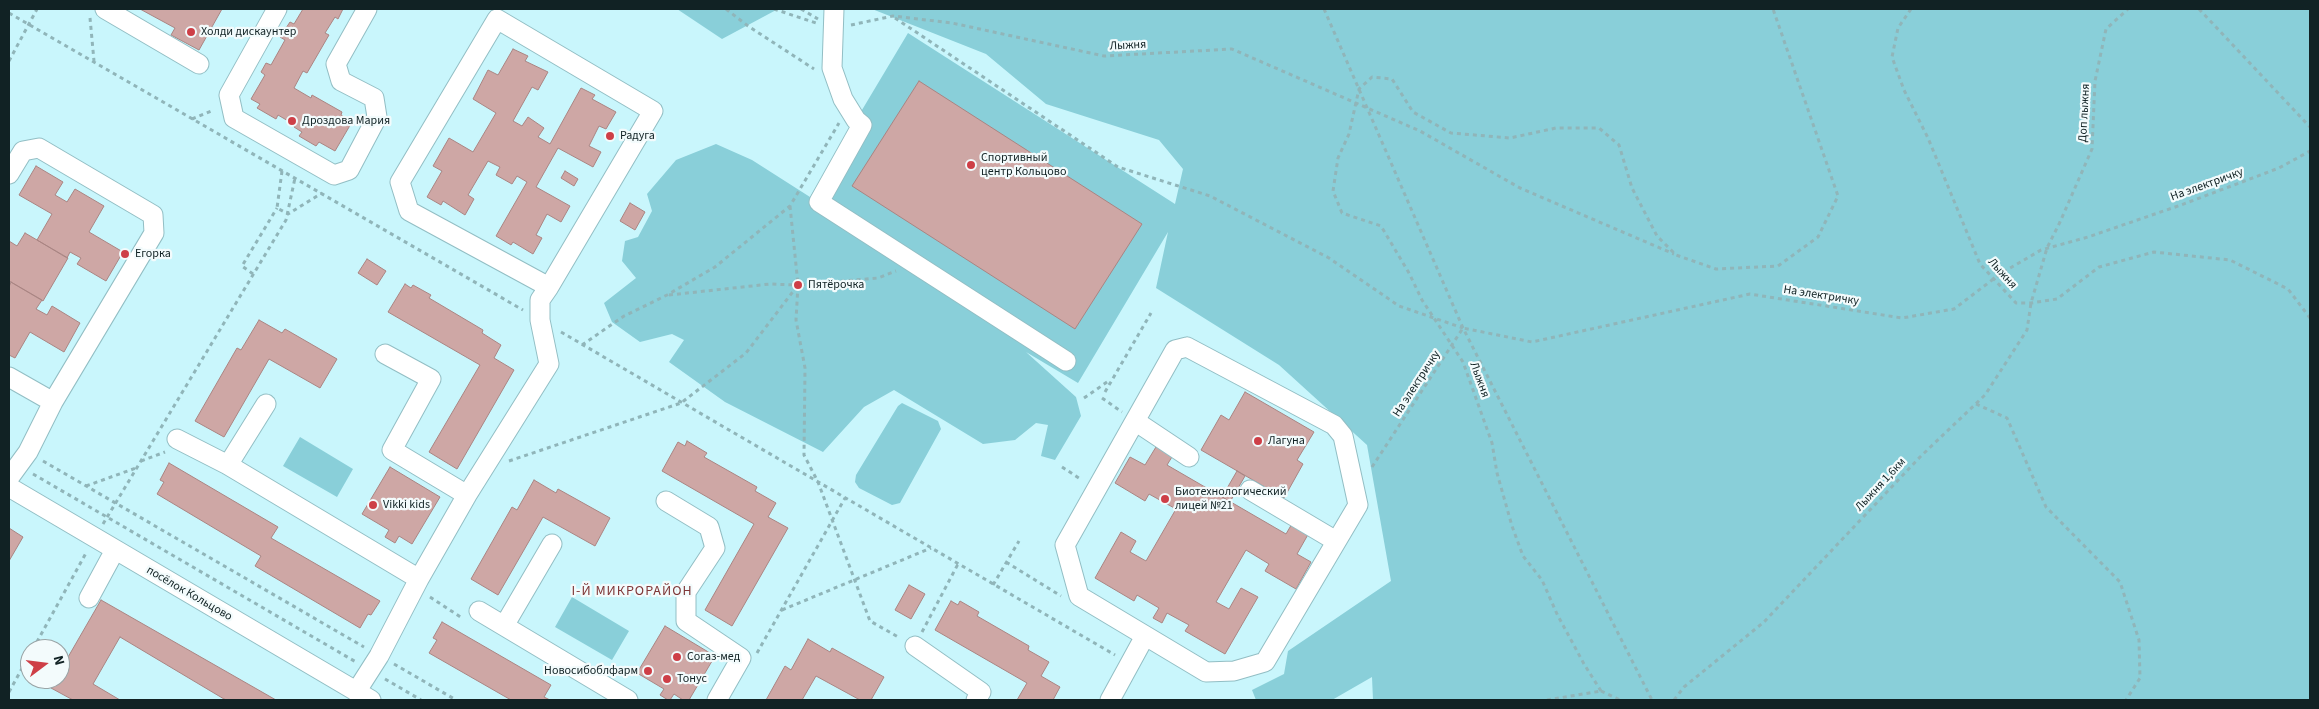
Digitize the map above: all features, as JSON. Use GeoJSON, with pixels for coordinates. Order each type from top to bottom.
{"type":"FeatureCollection","features":[{"type":"Feature","properties":{"kind":"street"},"geometry":{"type":"LineString","coordinates":[[104,9],[199,64]]}},
{"type":"Feature","properties":{"kind":"street"},"geometry":{"type":"LineString","coordinates":[[277,9],[228,96],[234,118],[334,175],[349,170],[377,116],[374,98],[341,81],[336,64],[367,9]]}},
{"type":"Feature","properties":{"kind":"street"},"geometry":{"type":"LineString","coordinates":[[834,9],[832,68],[843,100],[856,120],[862,125],[819,202],[1066,360]]}},
{"type":"Feature","properties":{"kind":"street"},"geometry":{"type":"LineString","coordinates":[[363,696],[375,663],[417,583],[467,495],[549,364],[540,320],[540,300],[549,287],[653,111],[497,19],[400,182],[409,211],[549,287]]}},
{"type":"Feature","properties":{"kind":"street"},"geometry":{"type":"LineString","coordinates":[[9,174],[23,150],[39,148],[153,215],[154,233],[18,465]]}},
{"type":"Feature","properties":{"kind":"street"},"geometry":{"type":"LineString","coordinates":[[1187,347],[1334,425],[1343,436],[1358,505],[1266,662],[1234,671],[1206,672],[1079,596],[1065,545],[1097,490],[1175,350],[1187,347]]}},
{"type":"Feature","properties":{"kind":"street"},"geometry":{"type":"LineString","coordinates":[[385,354],[431,379],[392,450],[467,495]]}},
{"type":"Feature","properties":{"kind":"street"},"geometry":{"type":"LineString","coordinates":[[9,377],[54,402]]}},
{"type":"Feature","properties":{"kind":"street"},"geometry":{"type":"LineString","coordinates":[[228,465],[266,404]]}},
{"type":"Feature","properties":{"kind":"street"},"geometry":{"type":"LineString","coordinates":[[1136,421],[1189,457]]}},
{"type":"Feature","properties":{"kind":"street"},"geometry":{"type":"LineString","coordinates":[[177,439],[228,465],[417,583]]}},
{"type":"Feature","properties":{"kind":"street","name":"посёлок Кольцово"},"geometry":{"type":"LineString","coordinates":[[9,487],[363,696]]}},
{"type":"Feature","properties":{"kind":"street"},"geometry":{"type":"LineString","coordinates":[[1250,490],[1336,541]]}},
{"type":"Feature","properties":{"kind":"street"},"geometry":{"type":"LineString","coordinates":[[666,501],[709,528],[715,548],[686,592],[686,621],[741,658],[717,700]]}},
{"type":"Feature","properties":{"kind":"street"},"geometry":{"type":"LineString","coordinates":[[504,626],[552,544]]}},
{"type":"Feature","properties":{"kind":"street"},"geometry":{"type":"LineString","coordinates":[[89,598],[115,550]]}},
{"type":"Feature","properties":{"kind":"street"},"geometry":{"type":"LineString","coordinates":[[472,615],[504,626],[628,700]]}},
{"type":"Feature","properties":{"kind":"street"},"geometry":{"type":"LineString","coordinates":[[1110,700],[1145,636]]}},
{"type":"Feature","properties":{"kind":"street"},"geometry":{"type":"LineString","coordinates":[[915,646],[981,692],[976,700]]}},
{"type":"Feature","properties":{"kind":"path"},"geometry":{"type":"LineString","coordinates":[[9,61],[37,9]]}},
{"type":"Feature","properties":{"kind":"path"},"geometry":{"type":"LineString","coordinates":[[89,9],[94,62]]}},
{"type":"Feature","properties":{"kind":"path"},"geometry":{"type":"LineString","coordinates":[[726,9],[748,26],[818,72]]}},
{"type":"Feature","properties":{"kind":"path"},"geometry":{"type":"LineString","coordinates":[[774,9],[833,29]]}},
{"type":"Feature","properties":{"kind":"path"},"geometry":{"type":"LineString","coordinates":[[1324,9],[1463,328],[1652,700]]}},
{"type":"Feature","properties":{"kind":"path","name":"Лыжня"},"geometry":{"type":"LineString","coordinates":[[833,29],[894,16],[952,23],[1104,56],[1232,49],[1420,131],[1520,188],[1676,255],[1716,269],[1778,266],[1818,237],[1838,196],[1773,9]]}},
{"type":"Feature","properties":{"kind":"path","name":"Лыжня"},"geometry":{"type":"LineString","coordinates":[[1911,9],[1898,28],[1892,56],[1904,90],[1928,138],[1980,264],[2016,303],[2057,299],[2099,267],[2154,252],[2230,260],[2288,289],[2310,318]]}},
{"type":"Feature","properties":{"kind":"path","name":"Доп лыжня"},"geometry":{"type":"LineString","coordinates":[[2047,248],[2092,148],[2095,81],[2106,29],[2128,9]]}},
{"type":"Feature","properties":{"kind":"path"},"geometry":{"type":"LineString","coordinates":[[2199,9],[2310,127]]}},
{"type":"Feature","properties":{"kind":"path"},"geometry":{"type":"LineString","coordinates":[[9,12],[1131,664]]}},
{"type":"Feature","properties":{"kind":"path"},"geometry":{"type":"LineString","coordinates":[[894,16],[1118,167],[1210,196],[1329,258],[1399,306],[1463,328]]}},
{"type":"Feature","properties":{"kind":"path","name":"Лыжня"},"geometry":{"type":"LineString","coordinates":[[1601,691],[1557,614],[1542,580],[1523,556],[1512,526],[1492,443],[1463,362],[1422,300],[1381,226],[1342,213],[1333,190],[1338,158],[1349,134],[1359,89],[1372,77],[1392,78],[1413,112],[1451,133],[1510,138],[1556,128],[1599,128],[1619,145],[1636,196],[1657,236],[1676,255]]}},
{"type":"Feature","properties":{"kind":"path"},"geometry":{"type":"LineString","coordinates":[[192,119],[231,106]]}},
{"type":"Feature","properties":{"kind":"path"},"geometry":{"type":"LineString","coordinates":[[582,344],[624,316],[667,295],[715,267],[790,206],[843,115]]}},
{"type":"Feature","properties":{"kind":"path","name":"На электричку"},"geometry":{"type":"LineString","coordinates":[[1372,467],[1463,328],[1532,342],[1750,294],[1902,318],[1954,309],[1994,279],[2047,248],[2088,237],[2181,205],[2279,168],[2310,151]]}},
{"type":"Feature","properties":{"kind":"path"},"geometry":{"type":"LineString","coordinates":[[253,274],[242,266],[277,208],[282,171]]}},
{"type":"Feature","properties":{"kind":"path"},"geometry":{"type":"LineString","coordinates":[[288,214],[330,188],[334,175]]}},
{"type":"Feature","properties":{"kind":"path"},"geometry":{"type":"LineString","coordinates":[[39,639],[114,504],[286,220],[295,178]]}},
{"type":"Feature","properties":{"kind":"path"},"geometry":{"type":"LineString","coordinates":[[790,206],[798,285],[796,320],[805,368],[804,455],[818,482],[870,621],[915,646],[958,564]]}},
{"type":"Feature","properties":{"kind":"path"},"geometry":{"type":"LineString","coordinates":[[277,208],[288,214]]}},
{"type":"Feature","properties":{"kind":"path","name":"Лыжня 1,6км"},"geometry":{"type":"LineString","coordinates":[[1674,700],[1684,687],[1764,622],[1920,457],[1985,395],[2028,330],[2031,303],[2047,248]]}},
{"type":"Feature","properties":{"kind":"path"},"geometry":{"type":"LineString","coordinates":[[667,295],[770,284],[798,285],[878,278],[916,265]]}},
{"type":"Feature","properties":{"kind":"path"},"geometry":{"type":"LineString","coordinates":[[485,469],[681,403],[746,353],[798,285]]}},
{"type":"Feature","properties":{"kind":"path"},"geometry":{"type":"LineString","coordinates":[[1105,392],[1151,313]]}},
{"type":"Feature","properties":{"kind":"path"},"geometry":{"type":"LineString","coordinates":[[1084,398],[1113,379]]}},
{"type":"Feature","properties":{"kind":"path"},"geometry":{"type":"LineString","coordinates":[[1102,398],[1136,421]]}},
{"type":"Feature","properties":{"kind":"path"},"geometry":{"type":"LineString","coordinates":[[1976,404],[2007,418],[2046,507],[2120,582],[2139,640],[2140,678],[2126,700]]}},
{"type":"Feature","properties":{"kind":"path"},"geometry":{"type":"LineString","coordinates":[[18,465],[86,487],[375,663],[421,700]]}},
{"type":"Feature","properties":{"kind":"path"},"geometry":{"type":"LineString","coordinates":[[18,465],[107,517],[375,663],[456,700]]}},
{"type":"Feature","properties":{"kind":"path"},"geometry":{"type":"LineString","coordinates":[[1062,467],[1097,490]]}},
{"type":"Feature","properties":{"kind":"path"},"geometry":{"type":"LineString","coordinates":[[86,487],[136,468]]}},
{"type":"Feature","properties":{"kind":"path"},"geometry":{"type":"LineString","coordinates":[[741,658],[757,654],[845,498]]}},
{"type":"Feature","properties":{"kind":"path"},"geometry":{"type":"LineString","coordinates":[[993,585],[1019,541]]}},
{"type":"Feature","properties":{"kind":"path"},"geometry":{"type":"LineString","coordinates":[[782,610],[932,548]]}},
{"type":"Feature","properties":{"kind":"path"},"geometry":{"type":"LineString","coordinates":[[417,583],[472,615]]}},
{"type":"Feature","properties":{"kind":"path"},"geometry":{"type":"LineString","coordinates":[[9,692],[20,672]]}},
{"type":"Feature","properties":{"kind":"path"},"geometry":{"type":"LineString","coordinates":[[1547,700],[1601,691],[1620,700]]}},
{"type":"Feature","properties":{"kind":"shaded area"},"geometry":{"type":"Polygon","coordinates":[[[677,9],[778,9],[722,39],[677,9]]]}},
{"type":"Feature","properties":{"kind":"shaded area"},"geometry":{"type":"Polygon","coordinates":[[[872,9],[2310,9],[2310,700],[1373,700],[1372,677],[1332,700],[1256,700],[1252,690],[1284,674],[1288,651],[1391,581],[1367,445],[1279,365],[1156,288],[1168,232],[1078,383],[1026,352],[1076,397],[1081,416],[1055,460],[1041,456],[1048,425],[1036,423],[1015,440],[983,444],[894,390],[864,407],[823,452],[725,402],[669,362],[684,340],[672,334],[640,342],[612,322],[604,303],[636,278],[622,261],[625,241],[638,237],[652,211],[647,194],[676,160],[716,144],[752,160],[810,197],[908,33],[1175,204],[1183,169],[1159,140],[1046,104],[986,54],[872,9]]]}},
{"type":"Feature","properties":{"kind":"shaded area"},"geometry":{"type":"Polygon","coordinates":[[[902,403],[938,421],[941,429],[900,503],[892,505],[859,488],[855,482],[856,475],[898,406],[902,403]]]}},
{"type":"Feature","properties":{"kind":"shaded area"},"geometry":{"type":"Polygon","coordinates":[[[300,437],[353,469],[337,497],[283,466],[300,437]]]}},
{"type":"Feature","properties":{"kind":"shaded area"},"geometry":{"type":"Polygon","coordinates":[[[572,597],[629,631],[612,660],[555,627],[572,597]]]}},
{"type":"Feature","properties":{"kind":"building","name":"Холди дискаунтер"},"geometry":{"type":"Polygon","coordinates":[[[140,9],[222,9],[199,50],[171,35],[175,28],[140,9]]]}},
{"type":"Feature","properties":{"kind":"building"},"geometry":{"type":"Polygon","coordinates":[[[303,9],[343,9],[338,19],[335,17],[325,33],[329,35],[307,73],[303,71],[294,88],[311,98],[312,95],[342,112],[341,115],[352,122],[335,151],[319,142],[316,146],[299,136],[302,132],[294,127],[295,125],[278,115],[276,119],[257,108],[260,104],[251,99],[265,75],[261,72],[266,63],[271,65],[285,40],[280,37],[290,22],[294,24],[303,9]]]}},
{"type":"Feature","properties":{"kind":"building"},"geometry":{"type":"Polygon","coordinates":[[[513,49],[528,56],[525,61],[548,72],[538,90],[532,87],[513,121],[522,126],[528,117],[544,128],[538,137],[550,144],[581,88],[595,95],[592,99],[616,112],[606,129],[599,126],[589,146],[601,152],[593,167],[558,148],[536,187],[570,206],[561,222],[547,214],[536,235],[542,238],[533,254],[513,242],[511,245],[496,236],[527,182],[517,176],[512,184],[496,175],[500,167],[488,161],[468,195],[474,199],[465,215],[443,201],[441,205],[427,197],[442,171],[433,166],[449,138],[473,152],[496,113],[473,99],[488,70],[498,75],[513,49]]]}},
{"type":"Feature","properties":{"kind":"building"},"geometry":{"type":"Polygon","coordinates":[[[919,81],[1142,224],[1075,329],[852,186],[919,81]]]}},
{"type":"Feature","properties":{"kind":"building"},"geometry":{"type":"Polygon","coordinates":[[[36,166],[63,182],[55,195],[67,202],[75,189],[104,206],[89,232],[123,252],[106,281],[77,264],[81,258],[70,252],[67,258],[37,240],[52,214],[19,195],[36,166]]]}},
{"type":"Feature","properties":{"kind":"building"},"geometry":{"type":"Polygon","coordinates":[[[565,171],[578,179],[574,186],[561,178],[565,171]]]}},
{"type":"Feature","properties":{"kind":"building"},"geometry":{"type":"Polygon","coordinates":[[[630,203],[645,212],[635,230],[620,221],[630,203]]]}},
{"type":"Feature","properties":{"kind":"building"},"geometry":{"type":"Polygon","coordinates":[[[25,233],[68,258],[43,301],[9,281],[9,241],[17,246],[25,233]]]}},
{"type":"Feature","properties":{"kind":"building"},"geometry":{"type":"Polygon","coordinates":[[[367,259],[386,271],[377,285],[358,273],[367,259]]]}},
{"type":"Feature","properties":{"kind":"building"},"geometry":{"type":"Polygon","coordinates":[[[11,282],[42,300],[36,309],[47,315],[52,306],[80,323],[64,352],[30,332],[15,358],[9,355],[9,287],[11,282]]]}},
{"type":"Feature","properties":{"kind":"building"},"geometry":{"type":"Polygon","coordinates":[[[405,284],[411,288],[413,285],[431,295],[429,298],[483,330],[482,333],[501,345],[494,358],[514,370],[457,469],[429,452],[480,365],[388,312],[405,284]]]}},
{"type":"Feature","properties":{"kind":"building"},"geometry":{"type":"Polygon","coordinates":[[[259,320],[282,333],[285,329],[337,359],[320,388],[269,359],[224,437],[195,421],[237,348],[241,350],[259,320]]]}},
{"type":"Feature","properties":{"kind":"building","name":"Лагуна"},"geometry":{"type":"Polygon","coordinates":[[[1245,392],[1314,432],[1297,460],[1303,464],[1284,498],[1201,450],[1221,415],[1229,420],[1245,392]]]}},
{"type":"Feature","properties":{"kind":"building"},"geometry":{"type":"Polygon","coordinates":[[[687,441],[707,453],[704,457],[757,487],[755,491],[776,503],[768,517],[788,528],[732,626],[705,610],[754,524],[662,471],[678,442],[685,446],[687,441]]]}},
{"type":"Feature","properties":{"kind":"building"},"geometry":{"type":"Polygon","coordinates":[[[1159,442],[1175,452],[1167,465],[1286,534],[1293,522],[1310,531],[1297,554],[1311,562],[1296,589],[1265,571],[1269,564],[1246,550],[1216,602],[1229,609],[1241,588],[1258,597],[1225,654],[1185,631],[1189,625],[1167,613],[1162,623],[1153,618],[1159,608],[1137,595],[1134,601],[1095,578],[1121,532],[1136,541],[1130,552],[1146,561],[1176,509],[1149,494],[1145,501],[1115,483],[1130,457],[1145,465],[1159,442]]]}},
{"type":"Feature","properties":{"kind":"building"},"geometry":{"type":"Polygon","coordinates":[[[169,463],[278,527],[271,538],[380,601],[371,615],[368,614],[360,628],[255,566],[261,556],[157,494],[164,482],[160,480],[169,463]]]}},
{"type":"Feature","properties":{"kind":"building"},"geometry":{"type":"Polygon","coordinates":[[[390,467],[440,497],[412,544],[399,536],[395,543],[385,537],[389,530],[362,514],[390,467]]]}},
{"type":"Feature","properties":{"kind":"building"},"geometry":{"type":"Polygon","coordinates":[[[1237,471],[1245,476],[1230,502],[1222,497],[1237,471]]]}},
{"type":"Feature","properties":{"kind":"building"},"geometry":{"type":"Polygon","coordinates":[[[534,480],[556,493],[558,489],[610,518],[595,546],[543,517],[498,595],[471,579],[512,507],[517,510],[534,480]]]}},
{"type":"Feature","properties":{"kind":"building"},"geometry":{"type":"Polygon","coordinates":[[[9,528],[23,537],[9,561],[9,528]]]}},
{"type":"Feature","properties":{"kind":"building"},"geometry":{"type":"Polygon","coordinates":[[[909,585],[925,594],[911,619],[895,610],[909,585]]]}},
{"type":"Feature","properties":{"kind":"building"},"geometry":{"type":"Polygon","coordinates":[[[101,600],[276,700],[73,700],[53,689],[70,689],[70,654],[101,600]]]}},
{"type":"Feature","properties":{"kind":"building"},"geometry":{"type":"Polygon","coordinates":[[[951,601],[958,605],[960,601],[979,612],[977,616],[1029,646],[1028,650],[1049,662],[1041,676],[1060,687],[1053,700],[1017,700],[1027,683],[935,630],[951,601]]]}},
{"type":"Feature","properties":{"kind":"building"},"geometry":{"type":"Polygon","coordinates":[[[442,622],[551,685],[544,697],[550,700],[511,700],[429,653],[437,640],[433,638],[442,622]]]}},
{"type":"Feature","properties":{"kind":"building"},"geometry":{"type":"Polygon","coordinates":[[[665,626],[715,656],[689,700],[683,700],[674,694],[668,700],[660,695],[664,689],[637,673],[665,626]]]}},
{"type":"Feature","properties":{"kind":"building"},"geometry":{"type":"Polygon","coordinates":[[[120,637],[224,699],[120,700],[93,684],[120,637]]]}},
{"type":"Feature","properties":{"kind":"building"},"geometry":{"type":"Polygon","coordinates":[[[808,639],[830,652],[832,648],[884,677],[871,700],[860,700],[816,676],[802,700],[766,700],[785,666],[791,670],[808,639]]]}},
{"type":"Feature","properties":{"kind":"place","name":"Холди дискаунтер"},"geometry":{"type":"Point","coordinates":[191,32]}},
{"type":"Feature","properties":{"kind":"place","name":"Дроздова Мария"},"geometry":{"type":"Point","coordinates":[292,121]}},
{"type":"Feature","properties":{"kind":"place","name":"Радуга"},"geometry":{"type":"Point","coordinates":[610,136]}},
{"type":"Feature","properties":{"kind":"place","name":"Спортивный центр Кольцово"},"geometry":{"type":"Point","coordinates":[971,165]}},
{"type":"Feature","properties":{"kind":"place","name":"Егорка"},"geometry":{"type":"Point","coordinates":[125,254]}},
{"type":"Feature","properties":{"kind":"place","name":"Пятёрочка"},"geometry":{"type":"Point","coordinates":[798,285]}},
{"type":"Feature","properties":{"kind":"place","name":"Лагуна"},"geometry":{"type":"Point","coordinates":[1258,441]}},
{"type":"Feature","properties":{"kind":"place","name":"Биотехнологический лицей №21"},"geometry":{"type":"Point","coordinates":[1165,499]}},
{"type":"Feature","properties":{"kind":"place","name":"Vikki kids"},"geometry":{"type":"Point","coordinates":[373,505]}},
{"type":"Feature","properties":{"kind":"place","name":"Согаз-мед"},"geometry":{"type":"Point","coordinates":[677,657]}},
{"type":"Feature","properties":{"kind":"place","name":"Новосибоблфарм"},"geometry":{"type":"Point","coordinates":[648,671]}},
{"type":"Feature","properties":{"kind":"place","name":"Тонус"},"geometry":{"type":"Point","coordinates":[667,679]}},
{"type":"Feature","properties":{"kind":"district","name":"I-Й МИКРОРАЙОН"},"geometry":{"type":"Point","coordinates":[632,592]}}]}
